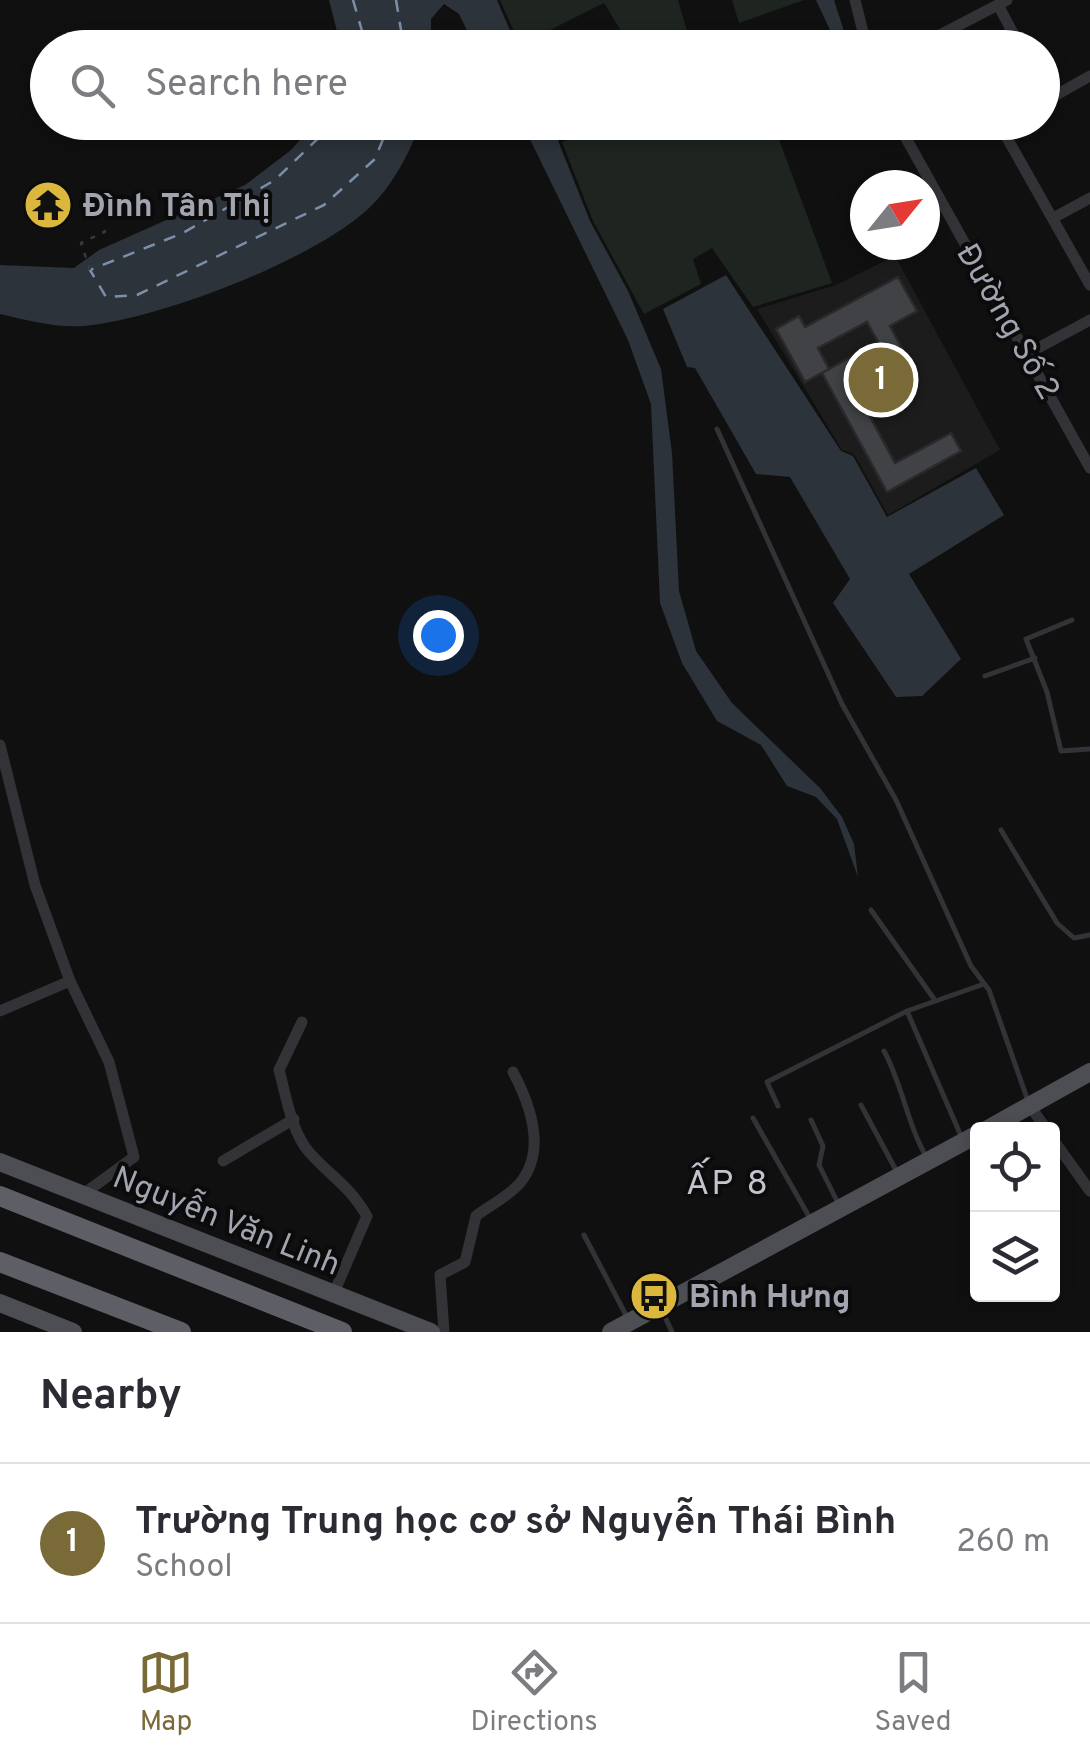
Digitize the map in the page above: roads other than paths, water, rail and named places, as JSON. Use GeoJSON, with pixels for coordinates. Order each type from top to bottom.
{"type":"FeatureCollection","features":[{"type":"Feature","properties":{"kind":"highway","name":"Nguyễn Văn Linh"},"geometry":{"type":"LineString","coordinates":[[0,1196],[342,1332]]}},
{"type":"Feature","properties":{"kind":"highway"},"geometry":{"type":"LineString","coordinates":[[0,1262],[180,1332]]}},
{"type":"Feature","properties":{"kind":"main road"},"geometry":{"type":"LineString","coordinates":[[1001,1122],[1090,1072]]}},
{"type":"Feature","properties":{"kind":"main road"},"geometry":{"type":"LineString","coordinates":[[611,1332],[970,1138]]}},
{"type":"Feature","properties":{"kind":"main road","name":"Nguyễn Văn Linh"},"geometry":{"type":"LineString","coordinates":[[0,1162],[432,1332]]}},
{"type":"Feature","properties":{"kind":"main road"},"geometry":{"type":"LineString","coordinates":[[0,1303],[73,1332]]}},
{"type":"Feature","properties":{"kind":"street"},"geometry":{"type":"LineString","coordinates":[[855,0],[863,30]]}},
{"type":"Feature","properties":{"kind":"street"},"geometry":{"type":"LineString","coordinates":[[955,30],[1002,2],[1014,30]]}},
{"type":"Feature","properties":{"kind":"street"},"geometry":{"type":"LineString","coordinates":[[1060,90],[1090,76]]}},
{"type":"Feature","properties":{"kind":"street","name":"Đường Số 2"},"geometry":{"type":"LineString","coordinates":[[907,140],[1090,468]]}},
{"type":"Feature","properties":{"kind":"street"},"geometry":{"type":"LineString","coordinates":[[1009,140],[1090,285]]}},
{"type":"Feature","properties":{"kind":"street"},"geometry":{"type":"LineString","coordinates":[[1053,218],[1090,198]]}},
{"type":"Feature","properties":{"kind":"street"},"geometry":{"type":"LineString","coordinates":[[1026,354],[1090,320]]}},
{"type":"Feature","properties":{"kind":"street"},"geometry":{"type":"LineString","coordinates":[[0,744],[35,885],[70,981],[109,1062],[134,1157],[82,1195]]}},
{"type":"Feature","properties":{"kind":"street"},"geometry":{"type":"LineString","coordinates":[[0,1011],[70,981]]}},
{"type":"Feature","properties":{"kind":"street"},"geometry":{"type":"LineString","coordinates":[[302,1022],[279,1070],[294,1119],[306,1150],[350,1188],[367,1216],[334,1294]]}},
{"type":"Feature","properties":{"kind":"street"},"geometry":{"type":"LineString","coordinates":[[444,1332],[440,1275],[465,1262],[476,1216],[521,1182],[535,1144],[529,1102],[513,1072]]}},
{"type":"Feature","properties":{"kind":"street"},"geometry":{"type":"LineString","coordinates":[[1030,1106],[1041,1122]]}},
{"type":"Feature","properties":{"kind":"street"},"geometry":{"type":"LineString","coordinates":[[223,1162],[294,1119]]}},
{"type":"Feature","properties":{"kind":"street"},"geometry":{"type":"LineString","coordinates":[[1060,1149],[1090,1190]]}},
{"type":"Feature","properties":{"kind":"lane"},"geometry":{"type":"LineString","coordinates":[[717,429],[842,704],[896,800],[972,966],[984,984],[1030,1106]]}},
{"type":"Feature","properties":{"kind":"lane"},"geometry":{"type":"LineString","coordinates":[[1072,620],[1026,639],[1061,751],[1090,750]]}},
{"type":"Feature","properties":{"kind":"lane"},"geometry":{"type":"LineString","coordinates":[[985,676],[1035,658]]}},
{"type":"Feature","properties":{"kind":"lane"},"geometry":{"type":"LineString","coordinates":[[1002,830],[1057,923],[1074,938],[1090,936]]}},
{"type":"Feature","properties":{"kind":"lane"},"geometry":{"type":"LineString","coordinates":[[871,910],[934,1000]]}},
{"type":"Feature","properties":{"kind":"lane"},"geometry":{"type":"LineString","coordinates":[[778,1106],[767,1082],[907,1010],[984,984]]}},
{"type":"Feature","properties":{"kind":"lane"},"geometry":{"type":"LineString","coordinates":[[907,1010],[970,1138]]}},
{"type":"Feature","properties":{"kind":"lane"},"geometry":{"type":"LineString","coordinates":[[884,1051],[900,1082],[912,1128],[928,1161]]}},
{"type":"Feature","properties":{"kind":"lane"},"geometry":{"type":"LineString","coordinates":[[861,1105],[900,1176]]}},
{"type":"Feature","properties":{"kind":"lane"},"geometry":{"type":"LineString","coordinates":[[754,1118],[813,1223]]}},
{"type":"Feature","properties":{"kind":"lane"},"geometry":{"type":"LineString","coordinates":[[811,1120],[823,1146],[819,1165],[841,1208]]}},
{"type":"Feature","properties":{"kind":"lane"},"geometry":{"type":"LineString","coordinates":[[584,1235],[630,1322]]}},
{"type":"Feature","properties":{"kind":"lane"},"geometry":{"type":"LineString","coordinates":[[660,1306],[672,1332]]}},
{"type":"Feature","properties":{"kind":"place","name":"Đình Tân Thị"},"geometry":{"type":"Point","coordinates":[48,205]}},
{"type":"Feature","properties":{"kind":"place","name":"Trường Trung học cơ sở Nguyễn Thái Bình"},"geometry":{"type":"Point","coordinates":[881,380]}},
{"type":"Feature","properties":{"kind":"place","name":"Bình Hưng"},"geometry":{"type":"Point","coordinates":[654,1296]}},
{"type":"Feature","properties":{"kind":"district","name":"ẤP 8"},"geometry":{"type":"Point","coordinates":[728,1182]}}]}
